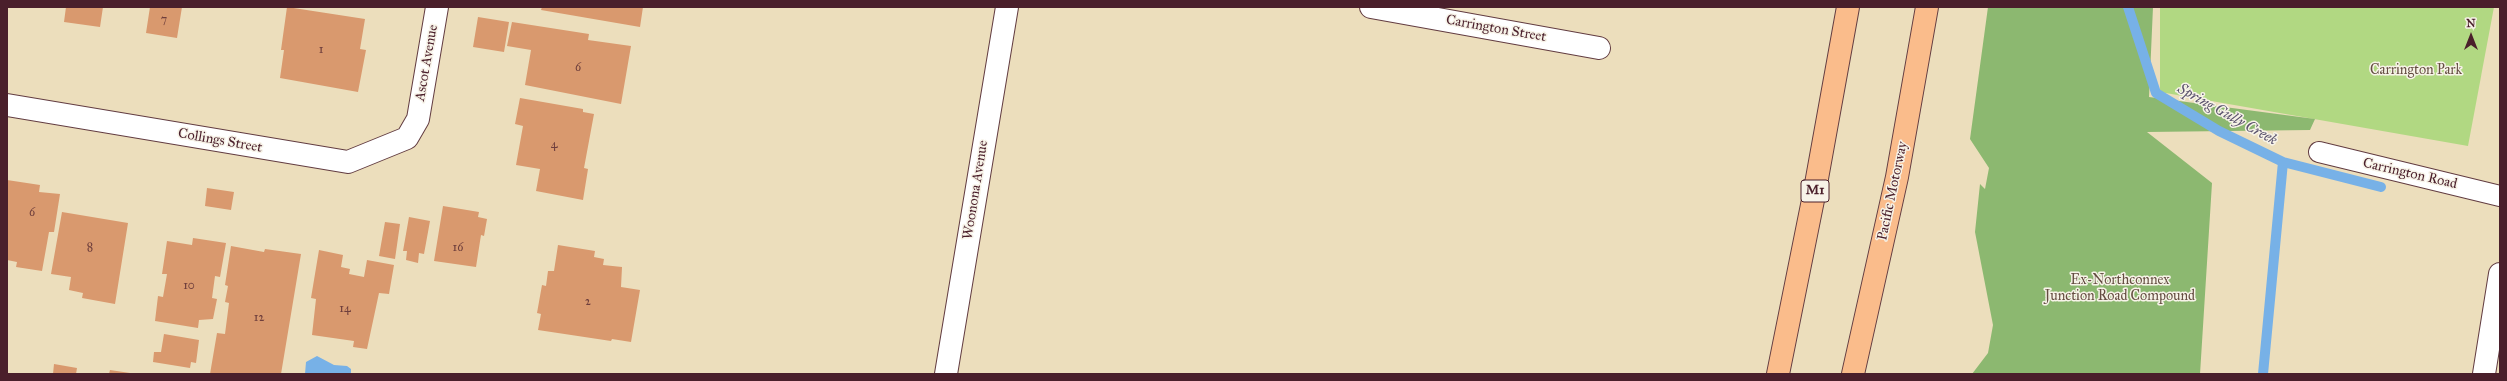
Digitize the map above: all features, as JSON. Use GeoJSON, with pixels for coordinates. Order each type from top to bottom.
{"type":"FeatureCollection","features":[{"type":"Feature","properties":{"kind":"highway","name":"M1"},"geometry":{"type":"LineString","coordinates":[[1778,374],[1814,195],[1848,7]]}},
{"type":"Feature","properties":{"kind":"highway","name":"Pacific Motorway"},"geometry":{"type":"LineString","coordinates":[[1853,374],[1896,177],[1927,7]]}},
{"type":"Feature","properties":{"kind":"street","name":"Ascot Avenue"},"geometry":{"type":"LineString","coordinates":[[418,119],[437,7]]}},
{"type":"Feature","properties":{"kind":"street","name":"Woonona Avenue"},"geometry":{"type":"LineString","coordinates":[[946,374],[1007,7]]}},
{"type":"Feature","properties":{"kind":"street","name":"Carrington Street"},"geometry":{"type":"LineString","coordinates":[[1370,7],[1599,48]]}},
{"type":"Feature","properties":{"kind":"street","name":"Collings Street"},"geometry":{"type":"LineString","coordinates":[[7,105],[348,162],[407,138],[418,119]]}},
{"type":"Feature","properties":{"kind":"street"},"geometry":{"type":"LineString","coordinates":[[2484,374],[2500,274]]}},
{"type":"Feature","properties":{"kind":"lane","name":"Carrington Road"},"geometry":{"type":"LineString","coordinates":[[2319,152],[2500,196]]}},
{"type":"Feature","properties":{"kind":"green space","name":"Ex-Northconnex Junction Road Compound"},"geometry":{"type":"Polygon","coordinates":[[[1988,7],[2153,7],[2149,97],[2315,119],[2310,130],[2147,132],[2212,183],[2200,374],[1972,374],[1988,353],[1993,325],[1975,232],[1980,184],[1985,189],[1989,168],[1970,139],[1988,7]]]}},
{"type":"Feature","properties":{"kind":"green space","name":"Carrington Park"},"geometry":{"type":"Polygon","coordinates":[[[2160,7],[2494,7],[2468,146],[2160,92],[2160,7]]]}},
{"type":"Feature","properties":{"kind":"water"},"geometry":{"type":"Polygon","coordinates":[[[317,356],[334,365],[347,366],[351,369],[351,374],[305,374],[306,362],[317,356]]]}},
{"type":"Feature","properties":{"kind":"building"},"geometry":{"type":"Polygon","coordinates":[[[66,7],[103,7],[100,27],[64,22],[66,7]]]}},
{"type":"Feature","properties":{"kind":"building"},"geometry":{"type":"Polygon","coordinates":[[[150,7],[182,7],[177,38],[146,33],[150,7]]]}},
{"type":"Feature","properties":{"kind":"building"},"geometry":{"type":"Polygon","coordinates":[[[287,7],[365,19],[360,49],[366,50],[358,92],[280,78],[284,50],[281,50],[287,7]]]}},
{"type":"Feature","properties":{"kind":"building"},"geometry":{"type":"Polygon","coordinates":[[[542,7],[643,7],[640,27],[541,10],[542,7]]]}},
{"type":"Feature","properties":{"kind":"building"},"geometry":{"type":"Polygon","coordinates":[[[478,17],[509,22],[504,52],[473,47],[478,17]]]}},
{"type":"Feature","properties":{"kind":"building"},"geometry":{"type":"Polygon","coordinates":[[[512,22],[589,34],[588,40],[631,46],[621,104],[525,85],[531,50],[507,46],[512,22]]]}},
{"type":"Feature","properties":{"kind":"building"},"geometry":{"type":"Polygon","coordinates":[[[520,98],[583,109],[583,112],[594,114],[584,168],[588,169],[583,200],[536,191],[540,169],[516,165],[523,126],[515,124],[520,98]]]}},
{"type":"Feature","properties":{"kind":"building"},"geometry":{"type":"Polygon","coordinates":[[[7,180],[40,185],[39,192],[60,194],[54,232],[49,232],[42,271],[16,267],[17,262],[7,260],[7,180]]]}},
{"type":"Feature","properties":{"kind":"building"},"geometry":{"type":"Polygon","coordinates":[[[207,188],[234,192],[231,210],[205,206],[207,188]]]}},
{"type":"Feature","properties":{"kind":"building"},"geometry":{"type":"Polygon","coordinates":[[[443,206],[479,212],[478,217],[487,219],[484,236],[481,235],[476,267],[434,261],[443,206]]]}},
{"type":"Feature","properties":{"kind":"building"},"geometry":{"type":"Polygon","coordinates":[[[62,212],[128,223],[115,304],[82,298],[83,293],[69,290],[71,277],[51,274],[62,212]]]}},
{"type":"Feature","properties":{"kind":"building"},"geometry":{"type":"Polygon","coordinates":[[[409,217],[430,221],[424,254],[419,253],[418,263],[406,260],[407,251],[403,251],[409,217]]]}},
{"type":"Feature","properties":{"kind":"building"},"geometry":{"type":"Polygon","coordinates":[[[385,222],[400,224],[395,259],[379,256],[385,222]]]}},
{"type":"Feature","properties":{"kind":"building"},"geometry":{"type":"Polygon","coordinates":[[[193,238],[226,243],[220,277],[215,276],[212,298],[217,299],[213,319],[199,320],[198,328],[155,321],[158,296],[163,297],[167,274],[162,274],[167,241],[192,245],[193,238]]]}},
{"type":"Feature","properties":{"kind":"building"},"geometry":{"type":"Polygon","coordinates":[[[558,245],[595,251],[594,257],[604,259],[603,265],[622,267],[621,287],[640,290],[631,342],[612,339],[611,341],[538,330],[541,314],[537,313],[542,285],[546,286],[548,271],[554,271],[558,245]]]}},
{"type":"Feature","properties":{"kind":"building"},"geometry":{"type":"Polygon","coordinates":[[[231,246],[264,252],[265,249],[301,254],[281,374],[210,374],[217,333],[225,334],[229,303],[225,302],[228,286],[225,285],[231,246]]]}},
{"type":"Feature","properties":{"kind":"building"},"geometry":{"type":"Polygon","coordinates":[[[319,250],[343,255],[341,267],[350,269],[349,274],[364,277],[367,260],[394,265],[389,294],[379,293],[367,349],[353,347],[354,341],[312,335],[316,299],[311,298],[319,250]]]}},
{"type":"Feature","properties":{"kind":"building"},"geometry":{"type":"Polygon","coordinates":[[[164,334],[199,340],[196,363],[191,362],[190,368],[153,362],[154,352],[161,352],[164,334]]]}},
{"type":"Feature","properties":{"kind":"building"},"geometry":{"type":"Polygon","coordinates":[[[54,364],[77,368],[76,374],[53,374],[54,364]]]}},
{"type":"Feature","properties":{"kind":"building"},"geometry":{"type":"Polygon","coordinates":[[[110,370],[130,373],[130,374],[109,374],[110,370]]]}},
{"type":"Feature","properties":{"kind":"waterway","name":"Spring Gully Creek"},"geometry":{"type":"LineString","coordinates":[[2128,7],[2156,93],[2219,131],[2283,162],[2381,187]]}},
{"type":"Feature","properties":{"kind":"waterway","name":"Spring Gully Creek"},"geometry":{"type":"LineString","coordinates":[[2263,374],[2283,162]]}}]}
